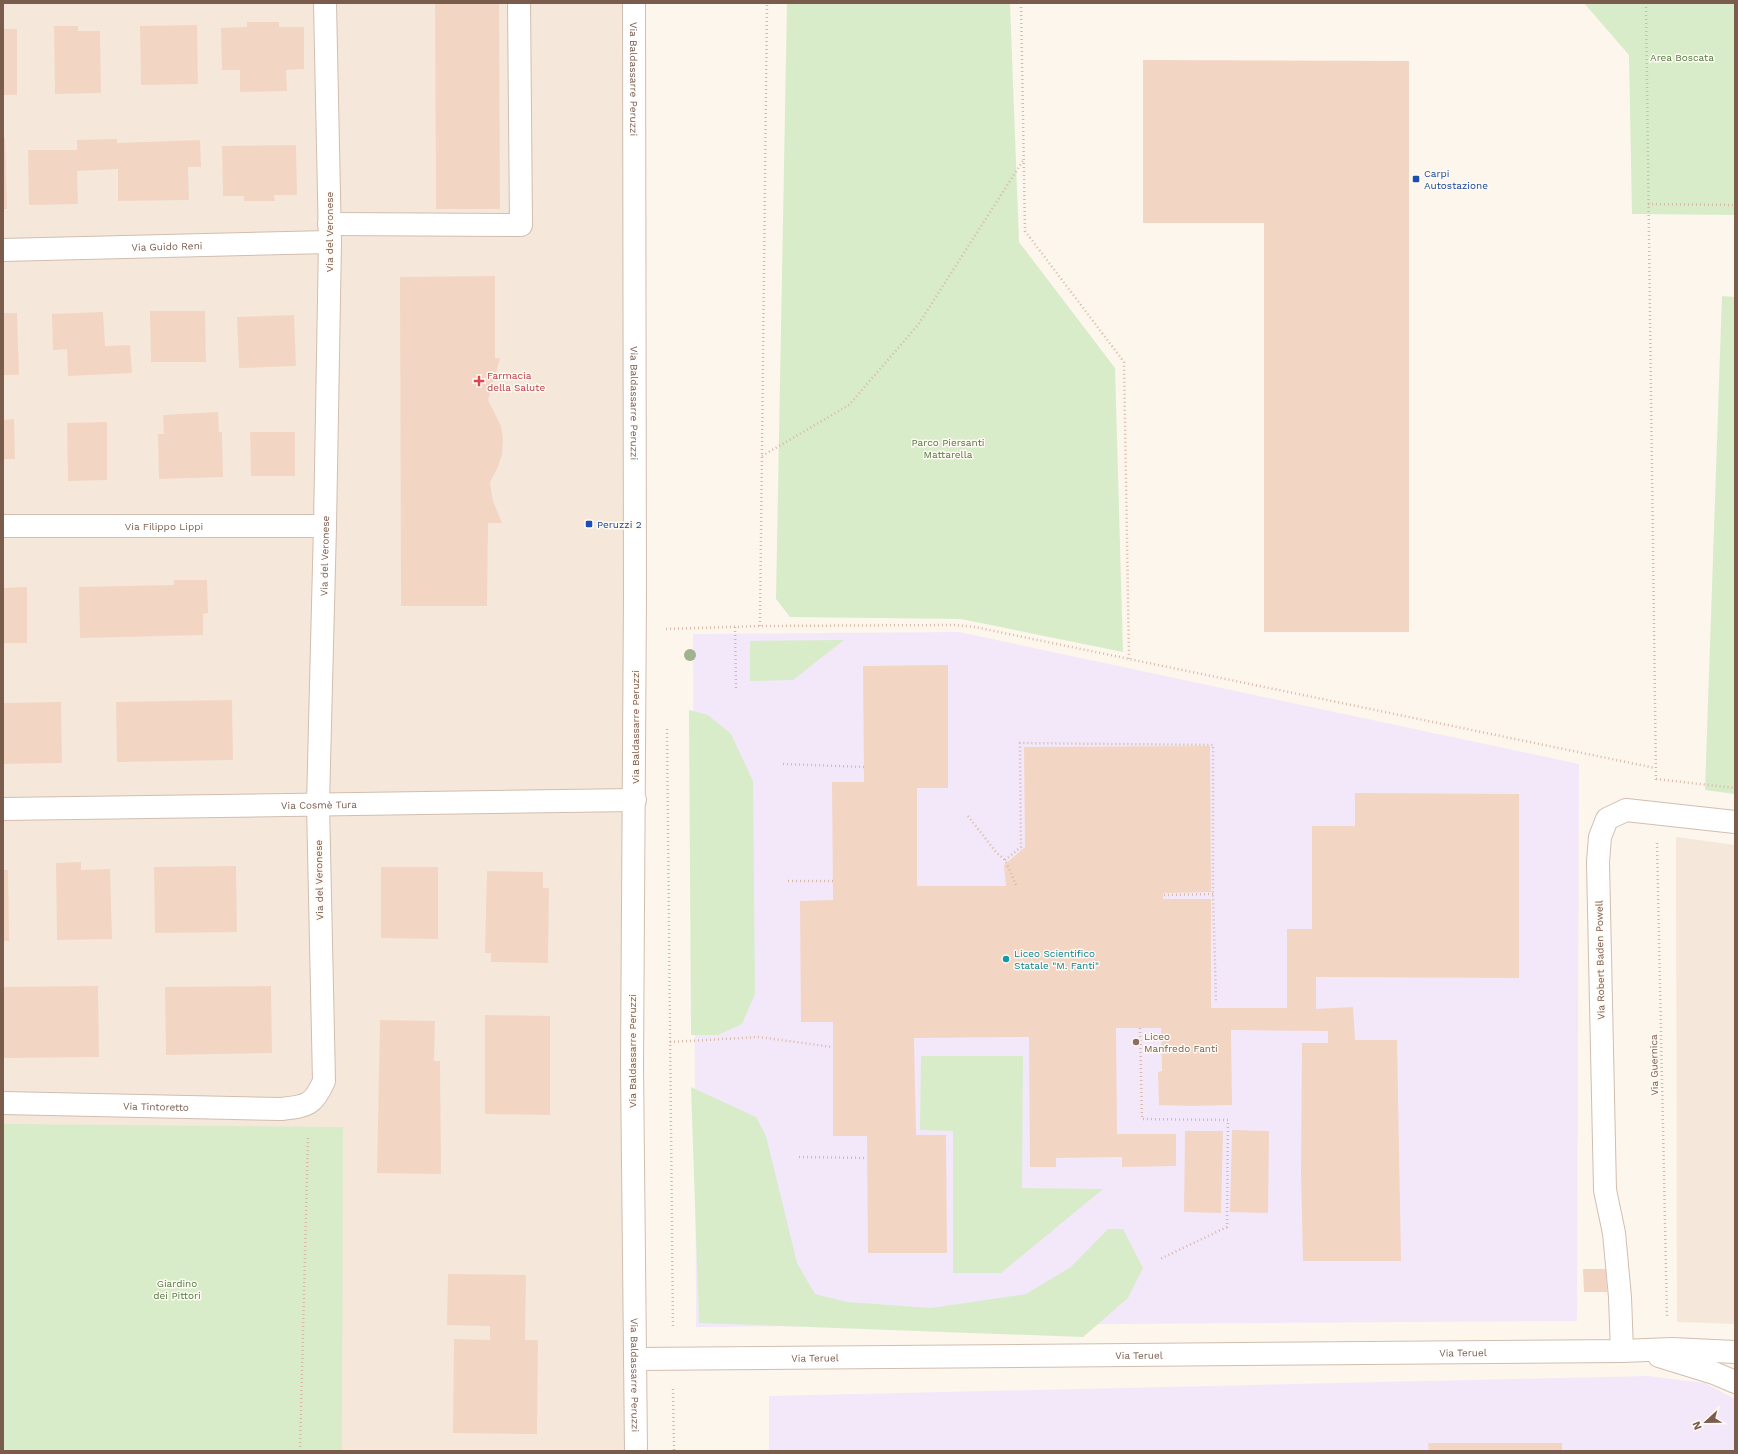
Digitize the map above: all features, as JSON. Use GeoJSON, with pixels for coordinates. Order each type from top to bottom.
{"type":"FeatureCollection","features":[{"type":"Feature","properties":{"kind":"street","name":"Via del Veronese"},"geometry":{"type":"LineString","coordinates":[[308,1104],[318,1095],[324,1081],[318,804],[330,233],[325,3]]}},
{"type":"Feature","properties":{"kind":"street","name":"Via Guido Reni"},"geometry":{"type":"LineString","coordinates":[[3,250],[330,233],[386,224],[521,226],[519,3]]}},
{"type":"Feature","properties":{"kind":"street","name":"Via Baldassarre Peruzzi"},"geometry":{"type":"LineString","coordinates":[[634,3],[634,800],[632,1065],[636,1451]]}},
{"type":"Feature","properties":{"kind":"street","name":"Via Filippo Lippi"},"geometry":{"type":"LineString","coordinates":[[3,526],[325,526]]}},
{"type":"Feature","properties":{"kind":"street","name":"Via Cosmè Tura"},"geometry":{"type":"LineString","coordinates":[[3,809],[634,800]]}},
{"type":"Feature","properties":{"kind":"street","name":"Via Robert Baden Powell"},"geometry":{"type":"LineString","coordinates":[[1632,1351],[1620,1297],[1614,1233],[1605,1190],[1598,862],[1600,837],[1607,819],[1626,810],[1657,812],[1735,822]]}},
{"type":"Feature","properties":{"kind":"street","name":"Via Tintoretto"},"geometry":{"type":"LineString","coordinates":[[3,1103],[281,1108],[308,1104]]}},
{"type":"Feature","properties":{"kind":"street"},"geometry":{"type":"LineString","coordinates":[[1632,1351],[1672,1349],[1735,1352]]}},
{"type":"Feature","properties":{"kind":"street","name":"Via Teruel"},"geometry":{"type":"LineString","coordinates":[[636,1359],[1632,1351]]}},
{"type":"Feature","properties":{"kind":"street"},"geometry":{"type":"LineString","coordinates":[[1632,1351],[1714,1373],[1735,1382]]}},
{"type":"Feature","properties":{"kind":"path"},"geometry":{"type":"LineString","coordinates":[[760,626],[767,3]]}},
{"type":"Feature","properties":{"kind":"path"},"geometry":{"type":"LineString","coordinates":[[1022,3],[1024,230],[1124,362],[1128,659]]}},
{"type":"Feature","properties":{"kind":"path","name":"Via Guernica"},"geometry":{"type":"LineString","coordinates":[[1646,3],[1655,768],[1665,1187],[1666,1310],[1672,1349]]}},
{"type":"Feature","properties":{"kind":"path"},"geometry":{"type":"LineString","coordinates":[[762,456],[849,405],[918,325],[1024,158]]}},
{"type":"Feature","properties":{"kind":"path"},"geometry":{"type":"LineString","coordinates":[[1648,204],[1735,205]]}},
{"type":"Feature","properties":{"kind":"path"},"geometry":{"type":"LineString","coordinates":[[666,623],[666,629],[760,626],[956,625],[975,627],[1655,768]]}},
{"type":"Feature","properties":{"kind":"path"},"geometry":{"type":"LineString","coordinates":[[734,627],[736,689]]}},
{"type":"Feature","properties":{"kind":"path"},"geometry":{"type":"LineString","coordinates":[[667,724],[674,1451]]}},
{"type":"Feature","properties":{"kind":"path"},"geometry":{"type":"LineString","coordinates":[[1005,860],[1021,847],[1020,743],[1213,745],[1213,894],[1216,1001]]}},
{"type":"Feature","properties":{"kind":"path"},"geometry":{"type":"LineString","coordinates":[[784,764],[864,767]]}},
{"type":"Feature","properties":{"kind":"path"},"geometry":{"type":"LineString","coordinates":[[1656,779],[1735,788]]}},
{"type":"Feature","properties":{"kind":"path"},"geometry":{"type":"LineString","coordinates":[[968,816],[996,852],[1005,860],[1016,886]]}},
{"type":"Feature","properties":{"kind":"path"},"geometry":{"type":"LineString","coordinates":[[788,881],[833,881]]}},
{"type":"Feature","properties":{"kind":"path"},"geometry":{"type":"LineString","coordinates":[[1164,895],[1213,894]]}},
{"type":"Feature","properties":{"kind":"path"},"geometry":{"type":"LineString","coordinates":[[1140,1028],[1142,1119],[1228,1120],[1227,1226],[1160,1259]]}},
{"type":"Feature","properties":{"kind":"path"},"geometry":{"type":"LineString","coordinates":[[670,1042],[759,1036],[832,1047]]}},
{"type":"Feature","properties":{"kind":"path"},"geometry":{"type":"LineString","coordinates":[[300,1451],[308,1104]]}},
{"type":"Feature","properties":{"kind":"path"},"geometry":{"type":"LineString","coordinates":[[800,1158],[867,1158]]}},
{"type":"Feature","properties":{"kind":"shaded area"},"geometry":{"type":"Polygon","coordinates":[[[3,3],[624,3],[632,1451],[3,1451],[3,3]]]}},
{"type":"Feature","properties":{"kind":"shaded area","name":"Liceo Manfredo Fanti"},"geometry":{"type":"Polygon","coordinates":[[[959,632],[1579,764],[1577,1321],[696,1327],[693,634],[959,632]]]}},
{"type":"Feature","properties":{"kind":"shaded area"},"geometry":{"type":"Polygon","coordinates":[[[1676,837],[1735,845],[1735,1324],[1677,1322],[1676,837]]]}},
{"type":"Feature","properties":{"kind":"shaded area"},"geometry":{"type":"Polygon","coordinates":[[[1648,1376],[1705,1383],[1735,1399],[1735,1451],[769,1451],[769,1396],[1648,1376]]]}},
{"type":"Feature","properties":{"kind":"green space","name":"Parco Piersanti Mattarella"},"geometry":{"type":"Polygon","coordinates":[[[787,3],[1010,3],[1019,242],[1115,368],[1123,652],[961,619],[790,617],[776,599],[787,3]]]}},
{"type":"Feature","properties":{"kind":"green space","name":"Area Boscata"},"geometry":{"type":"Polygon","coordinates":[[[1584,3],[1735,3],[1735,215],[1632,214],[1629,55],[1584,3]]]}},
{"type":"Feature","properties":{"kind":"green space"},"geometry":{"type":"Polygon","coordinates":[[[1722,296],[1735,297],[1735,794],[1705,790],[1722,296]]]}},
{"type":"Feature","properties":{"kind":"green space"},"geometry":{"type":"Polygon","coordinates":[[[844,640],[793,680],[750,681],[750,641],[844,640]]]}},
{"type":"Feature","properties":{"kind":"green space"},"geometry":{"type":"Polygon","coordinates":[[[689,710],[708,715],[731,734],[753,781],[755,994],[742,1024],[718,1035],[691,1035],[689,710]]]}},
{"type":"Feature","properties":{"kind":"green space"},"geometry":{"type":"Polygon","coordinates":[[[921,1056],[1023,1056],[1022,1188],[1103,1189],[1001,1273],[953,1273],[953,1131],[920,1130],[921,1056]]]}},
{"type":"Feature","properties":{"kind":"green space"},"geometry":{"type":"Polygon","coordinates":[[[691,1087],[756,1117],[766,1136],[797,1263],[815,1294],[847,1302],[931,1308],[1026,1294],[1071,1267],[1108,1229],[1123,1229],[1143,1268],[1128,1298],[1083,1337],[699,1323],[691,1087]]]}},
{"type":"Feature","properties":{"kind":"green space","name":"Giardino dei Pittori"},"geometry":{"type":"Polygon","coordinates":[[[3,1124],[343,1127],[342,1451],[3,1451],[3,1124]]]}},
{"type":"Feature","properties":{"kind":"building"},"geometry":{"type":"Polygon","coordinates":[[[435,3],[499,3],[500,209],[436,209],[435,3]]]}},
{"type":"Feature","properties":{"kind":"building"},"geometry":{"type":"Polygon","coordinates":[[[247,22],[279,22],[279,27],[304,27],[304,69],[286,70],[287,91],[240,92],[240,70],[222,70],[221,28],[247,27],[247,22]]]}},
{"type":"Feature","properties":{"kind":"building"},"geometry":{"type":"Polygon","coordinates":[[[197,25],[198,84],[141,85],[140,26],[197,25]]]}},
{"type":"Feature","properties":{"kind":"building"},"geometry":{"type":"Polygon","coordinates":[[[54,26],[78,26],[78,31],[100,31],[101,93],[55,94],[54,26]]]}},
{"type":"Feature","properties":{"kind":"building"},"geometry":{"type":"Polygon","coordinates":[[[3,29],[17,29],[17,95],[3,95],[3,29]]]}},
{"type":"Feature","properties":{"kind":"building"},"geometry":{"type":"Polygon","coordinates":[[[1143,60],[1409,61],[1409,632],[1264,632],[1264,223],[1143,223],[1143,60]]]}},
{"type":"Feature","properties":{"kind":"building"},"geometry":{"type":"Polygon","coordinates":[[[3,138],[5,138],[7,209],[3,209],[3,138]]]}},
{"type":"Feature","properties":{"kind":"building"},"geometry":{"type":"Polygon","coordinates":[[[117,139],[117,143],[200,140],[201,167],[188,167],[189,200],[118,201],[118,169],[77,171],[78,204],[29,205],[28,150],[77,150],[77,140],[117,139]]]}},
{"type":"Feature","properties":{"kind":"building"},"geometry":{"type":"Polygon","coordinates":[[[296,145],[297,195],[274,195],[275,201],[244,201],[244,196],[223,196],[222,146],[296,145]]]}},
{"type":"Feature","properties":{"kind":"building"},"geometry":{"type":"Polygon","coordinates":[[[495,276],[495,358],[500,358],[488,400],[501,426],[503,439],[502,455],[490,482],[493,501],[502,523],[488,523],[487,606],[401,606],[400,277],[495,276]]]}},
{"type":"Feature","properties":{"kind":"building"},"geometry":{"type":"Polygon","coordinates":[[[150,311],[205,311],[206,362],[151,362],[150,311]]]}},
{"type":"Feature","properties":{"kind":"building"},"geometry":{"type":"Polygon","coordinates":[[[103,312],[105,346],[130,345],[132,373],[68,376],[67,349],[53,350],[52,314],[103,312]]]}},
{"type":"Feature","properties":{"kind":"building"},"geometry":{"type":"Polygon","coordinates":[[[3,313],[17,313],[19,375],[3,375],[3,313]]]}},
{"type":"Feature","properties":{"kind":"building"},"geometry":{"type":"Polygon","coordinates":[[[294,315],[296,366],[239,368],[237,317],[294,315]]]}},
{"type":"Feature","properties":{"kind":"building"},"geometry":{"type":"Polygon","coordinates":[[[218,412],[219,432],[222,432],[223,477],[159,479],[158,434],[164,434],[163,415],[218,412]]]}},
{"type":"Feature","properties":{"kind":"building"},"geometry":{"type":"Polygon","coordinates":[[[14,419],[15,459],[3,459],[3,420],[14,419]]]}},
{"type":"Feature","properties":{"kind":"building"},"geometry":{"type":"Polygon","coordinates":[[[107,422],[107,480],[68,481],[67,423],[107,422]]]}},
{"type":"Feature","properties":{"kind":"building"},"geometry":{"type":"Polygon","coordinates":[[[250,432],[295,432],[295,476],[251,476],[250,432]]]}},
{"type":"Feature","properties":{"kind":"building"},"geometry":{"type":"Polygon","coordinates":[[[174,580],[207,580],[208,613],[203,614],[203,635],[80,638],[79,587],[174,585],[174,580]]]}},
{"type":"Feature","properties":{"kind":"building"},"geometry":{"type":"Polygon","coordinates":[[[27,587],[27,643],[3,643],[3,588],[27,587]]]}},
{"type":"Feature","properties":{"kind":"building","name":"Liceo Scientifico Statale \"M. Fanti\""},"geometry":{"type":"Polygon","coordinates":[[[948,665],[948,788],[917,788],[917,886],[1006,886],[1004,865],[1025,847],[1024,747],[1210,746],[1211,892],[1163,893],[1163,899],[1211,899],[1211,1008],[1287,1008],[1287,929],[1312,929],[1312,826],[1355,826],[1355,793],[1519,794],[1519,978],[1316,977],[1316,1009],[1353,1007],[1355,1040],[1397,1040],[1401,1261],[1303,1261],[1301,1173],[1302,1043],[1328,1043],[1328,1031],[1231,1030],[1232,1105],[1190,1106],[1159,1105],[1158,1072],[1162,1071],[1161,1028],[1116,1028],[1117,1134],[1176,1134],[1176,1166],[1122,1167],[1122,1157],[1056,1158],[1056,1167],[1030,1167],[1029,1037],[914,1038],[916,1135],[946,1135],[947,1253],[868,1253],[867,1136],[833,1136],[833,1022],[801,1022],[800,901],[833,900],[832,782],[864,782],[863,666],[948,665]]]}},
{"type":"Feature","properties":{"kind":"building"},"geometry":{"type":"Polygon","coordinates":[[[232,700],[233,760],[117,762],[116,702],[232,700]]]}},
{"type":"Feature","properties":{"kind":"building"},"geometry":{"type":"Polygon","coordinates":[[[61,702],[62,763],[3,764],[3,703],[61,702]]]}},
{"type":"Feature","properties":{"kind":"building"},"geometry":{"type":"Polygon","coordinates":[[[81,862],[81,870],[110,869],[112,939],[57,940],[56,863],[81,862]]]}},
{"type":"Feature","properties":{"kind":"building"},"geometry":{"type":"Polygon","coordinates":[[[236,866],[237,932],[155,933],[154,867],[236,866]]]}},
{"type":"Feature","properties":{"kind":"building"},"geometry":{"type":"Polygon","coordinates":[[[381,867],[438,867],[438,939],[381,938],[381,867]]]}},
{"type":"Feature","properties":{"kind":"building"},"geometry":{"type":"Polygon","coordinates":[[[3,870],[8,870],[9,941],[3,941],[3,870]]]}},
{"type":"Feature","properties":{"kind":"building"},"geometry":{"type":"Polygon","coordinates":[[[487,871],[543,872],[543,888],[549,888],[548,963],[491,962],[491,953],[485,953],[487,871]]]}},
{"type":"Feature","properties":{"kind":"building"},"geometry":{"type":"Polygon","coordinates":[[[98,986],[99,1057],[3,1058],[3,987],[98,986]]]}},
{"type":"Feature","properties":{"kind":"building"},"geometry":{"type":"Polygon","coordinates":[[[271,986],[272,1053],[166,1055],[165,987],[271,986]]]}},
{"type":"Feature","properties":{"kind":"building"},"geometry":{"type":"Polygon","coordinates":[[[485,1015],[550,1016],[550,1115],[485,1114],[485,1015]]]}},
{"type":"Feature","properties":{"kind":"building"},"geometry":{"type":"Polygon","coordinates":[[[380,1020],[435,1021],[434,1061],[440,1061],[441,1174],[377,1173],[380,1020]]]}},
{"type":"Feature","properties":{"kind":"building"},"geometry":{"type":"Polygon","coordinates":[[[1232,1130],[1269,1131],[1268,1213],[1230,1212],[1232,1130]]]}},
{"type":"Feature","properties":{"kind":"building"},"geometry":{"type":"Polygon","coordinates":[[[1185,1131],[1223,1131],[1221,1213],[1184,1212],[1185,1131]]]}},
{"type":"Feature","properties":{"kind":"building"},"geometry":{"type":"Polygon","coordinates":[[[1583,1269],[1606,1269],[1607,1292],[1584,1292],[1583,1269]]]}},
{"type":"Feature","properties":{"kind":"building"},"geometry":{"type":"Polygon","coordinates":[[[448,1274],[526,1275],[525,1340],[538,1340],[537,1434],[453,1433],[454,1339],[490,1340],[490,1326],[447,1325],[448,1274]]]}},
{"type":"Feature","properties":{"kind":"building"},"geometry":{"type":"Polygon","coordinates":[[[1428,1443],[1562,1443],[1562,1451],[1429,1451],[1428,1443]]]}},
{"type":"Feature","properties":{"kind":"place","name":"Carpi Autostazione"},"geometry":{"type":"Point","coordinates":[1416,179]}},
{"type":"Feature","properties":{"kind":"place","name":"Farmacia della Salute"},"geometry":{"type":"Point","coordinates":[479,381]}},
{"type":"Feature","properties":{"kind":"place","name":"Peruzzi 2"},"geometry":{"type":"Point","coordinates":[589,524]}},
{"type":"Feature","properties":{"kind":"place","name":"Liceo Scientifico Statale \"M. Fanti\""},"geometry":{"type":"Point","coordinates":[1006,959]}},
{"type":"Feature","properties":{"kind":"place","name":"Liceo Manfredo Fanti"},"geometry":{"type":"Point","coordinates":[1136,1042]}}]}
